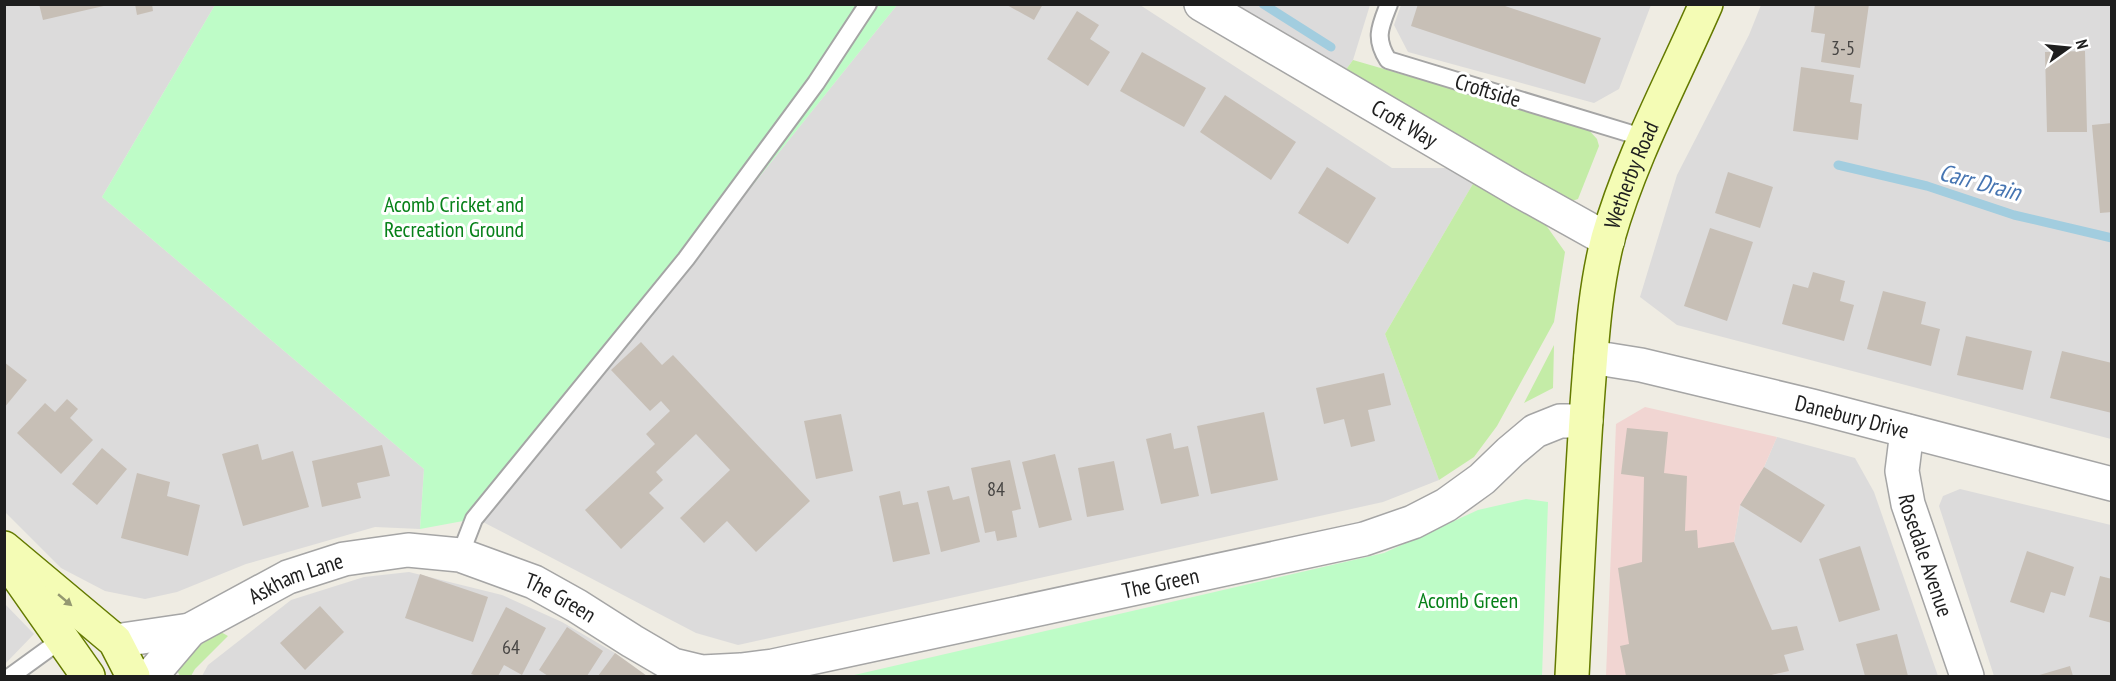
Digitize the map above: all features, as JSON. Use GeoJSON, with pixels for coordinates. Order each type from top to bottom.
{"type":"FeatureCollection","features":[{"type":"Feature","properties":{"kind":"main road","name":"Wetherby Road"},"geometry":{"type":"LineString","coordinates":[[1591,357],[1597,293],[1608,240],[1623,190],[1706,4]]}},
{"type":"Feature","properties":{"kind":"main road"},"geometry":{"type":"LineString","coordinates":[[1572,676],[1591,357]]}},
{"type":"Feature","properties":{"kind":"main road"},"geometry":{"type":"LineString","coordinates":[[4,548],[115,641],[133,676]]}},
{"type":"Feature","properties":{"kind":"main road"},"geometry":{"type":"LineString","coordinates":[[4,558],[88,676]]}},
{"type":"Feature","properties":{"kind":"street","name":"Croft Way"},"geometry":{"type":"LineString","coordinates":[[1201,4],[1608,240]]}},
{"type":"Feature","properties":{"kind":"street","name":"Danebury Drive"},"geometry":{"type":"LineString","coordinates":[[1591,357],[1641,366],[1812,406],[2112,484]]}},
{"type":"Feature","properties":{"kind":"street","name":"The Green"},"geometry":{"type":"LineString","coordinates":[[408,550],[460,555],[534,582],[673,665],[705,674],[773,666],[1364,540],[1413,522],[1446,506],[1482,479],[1535,430],[1560,421],[1586,421]]}},
{"type":"Feature","properties":{"kind":"street","name":"Rosedale Avenue"},"geometry":{"type":"LineString","coordinates":[[1907,431],[1902,471],[1908,504],[1966,676]]}},
{"type":"Feature","properties":{"kind":"street","name":"Askham Lane"},"geometry":{"type":"LineString","coordinates":[[115,641],[190,630],[288,576],[344,559],[408,550]]}},
{"type":"Feature","properties":{"kind":"street","name":"Askham Lane"},"geometry":{"type":"LineString","coordinates":[[151,676],[190,630]]}},
{"type":"Feature","properties":{"kind":"lane"},"geometry":{"type":"LineString","coordinates":[[460,555],[474,519],[686,259],[816,83],[868,4]]}},
{"type":"Feature","properties":{"kind":"lane","name":"Croftside"},"geometry":{"type":"LineString","coordinates":[[1389,4],[1378,31],[1381,49],[1388,60],[1645,138]]}},
{"type":"Feature","properties":{"kind":"lane"},"geometry":{"type":"LineString","coordinates":[[11,676],[62,639]]}},
{"type":"Feature","properties":{"kind":"shaded area"},"geometry":{"type":"Polygon","coordinates":[[[4,5],[215,5],[102,197],[424,469],[420,529],[375,527],[246,564],[177,592],[145,599],[105,591],[61,568],[5,512],[4,5]]]}},
{"type":"Feature","properties":{"kind":"shaded area"},"geometry":{"type":"Polygon","coordinates":[[[897,5],[1140,5],[1392,168],[1454,168],[1474,182],[1385,334],[1439,480],[1383,502],[738,645],[696,633],[483,522],[897,5]]]}},
{"type":"Feature","properties":{"kind":"shaded area"},"geometry":{"type":"Polygon","coordinates":[[[1229,5],[1370,5],[1353,60],[1345,71],[1229,5]]]}},
{"type":"Feature","properties":{"kind":"shaded area"},"geometry":{"type":"Polygon","coordinates":[[[1401,5],[1651,5],[1619,89],[1594,103],[1408,52],[1394,25],[1401,5]]]}},
{"type":"Feature","properties":{"kind":"shaded area"},"geometry":{"type":"Polygon","coordinates":[[[1761,5],[2111,5],[2111,439],[1677,325],[1640,297],[1677,175],[1749,35],[1761,5]]]}},
{"type":"Feature","properties":{"kind":"shaded area"},"geometry":{"type":"Polygon","coordinates":[[[1645,407],[1777,437],[1764,467],[1740,505],[1734,542],[1789,671],[1767,676],[1606,676],[1616,424],[1645,407]]]}},
{"type":"Feature","properties":{"kind":"shaded area"},"geometry":{"type":"Polygon","coordinates":[[[1777,437],[1855,458],[1874,492],[1938,676],[1767,676],[1788,671],[1734,542],[1740,505],[1764,467],[1777,437]]]}},
{"type":"Feature","properties":{"kind":"shaded area"},"geometry":{"type":"Polygon","coordinates":[[[1960,489],[2111,525],[2111,676],[1994,676],[1939,506],[1943,496],[1960,489]]]}},
{"type":"Feature","properties":{"kind":"shaded area"},"geometry":{"type":"Polygon","coordinates":[[[409,572],[502,595],[562,622],[615,653],[647,676],[202,676],[208,665],[291,600],[364,577],[409,572]]]}},
{"type":"Feature","properties":{"kind":"shaded area"},"geometry":{"type":"Polygon","coordinates":[[[5,604],[34,634],[5,664],[5,604]]]}},
{"type":"Feature","properties":{"kind":"green space","name":"Acomb Cricket and Recreation Ground"},"geometry":{"type":"Polygon","coordinates":[[[215,5],[897,5],[483,522],[474,519],[420,529],[424,469],[102,197],[215,5]]]}},
{"type":"Feature","properties":{"kind":"green space"},"geometry":{"type":"Polygon","coordinates":[[[1353,60],[1587,128],[1597,139],[1599,146],[1578,199],[1566,203],[1345,71],[1353,60]]]}},
{"type":"Feature","properties":{"kind":"green space"},"geometry":{"type":"Polygon","coordinates":[[[1474,182],[1543,221],[1565,252],[1554,322],[1497,426],[1474,457],[1439,480],[1385,334],[1474,182]]]}},
{"type":"Feature","properties":{"kind":"green space"},"geometry":{"type":"Polygon","coordinates":[[[1554,345],[1553,388],[1524,403],[1554,345]]]}},
{"type":"Feature","properties":{"kind":"green space","name":"Acomb Green"},"geometry":{"type":"Polygon","coordinates":[[[1526,499],[1548,502],[1542,676],[850,676],[1384,553],[1478,510],[1526,499]]]}},
{"type":"Feature","properties":{"kind":"green space"},"geometry":{"type":"Polygon","coordinates":[[[219,631],[228,636],[195,669],[191,676],[180,676],[174,665],[219,631]]]}},
{"type":"Feature","properties":{"kind":"building"},"geometry":{"type":"Polygon","coordinates":[[[39,4],[107,4],[108,5],[43,20],[39,4]]]}},
{"type":"Feature","properties":{"kind":"building"},"geometry":{"type":"Polygon","coordinates":[[[135,4],[152,4],[153,11],[137,15],[135,4]]]}},
{"type":"Feature","properties":{"kind":"building"},"geometry":{"type":"Polygon","coordinates":[[[1005,4],[1043,4],[1034,20],[1005,4]]]}},
{"type":"Feature","properties":{"kind":"building"},"geometry":{"type":"Polygon","coordinates":[[[1418,4],[1499,4],[1601,38],[1585,84],[1411,26],[1418,4]]]}},
{"type":"Feature","properties":{"kind":"building"},"geometry":{"type":"Polygon","coordinates":[[[1815,4],[1869,4],[1860,68],[1821,62],[1825,34],[1811,32],[1815,4]]]}},
{"type":"Feature","properties":{"kind":"building"},"geometry":{"type":"Polygon","coordinates":[[[1077,11],[1099,25],[1090,39],[1110,52],[1088,86],[1047,59],[1077,11]]]}},
{"type":"Feature","properties":{"kind":"building"},"geometry":{"type":"Polygon","coordinates":[[[2085,51],[2087,132],[2047,132],[2045,52],[2085,51]]]}},
{"type":"Feature","properties":{"kind":"building"},"geometry":{"type":"Polygon","coordinates":[[[1142,52],[1206,88],[1184,127],[1120,91],[1142,52]]]}},
{"type":"Feature","properties":{"kind":"building"},"geometry":{"type":"Polygon","coordinates":[[[1801,67],[1854,75],[1850,102],[1862,104],[1858,140],[1793,131],[1801,67]]]}},
{"type":"Feature","properties":{"kind":"building"},"geometry":{"type":"Polygon","coordinates":[[[1225,95],[1296,142],[1271,180],[1200,132],[1225,95]]]}},
{"type":"Feature","properties":{"kind":"building"},"geometry":{"type":"Polygon","coordinates":[[[2112,123],[2112,212],[2100,213],[2092,125],[2112,123]]]}},
{"type":"Feature","properties":{"kind":"building"},"geometry":{"type":"Polygon","coordinates":[[[1327,167],[1376,198],[1348,244],[1298,213],[1327,167]]]}},
{"type":"Feature","properties":{"kind":"building"},"geometry":{"type":"Polygon","coordinates":[[[1728,172],[1773,187],[1760,228],[1715,213],[1728,172]]]}},
{"type":"Feature","properties":{"kind":"building"},"geometry":{"type":"Polygon","coordinates":[[[1710,228],[1753,242],[1727,321],[1684,306],[1710,228]]]}},
{"type":"Feature","properties":{"kind":"building"},"geometry":{"type":"Polygon","coordinates":[[[1813,272],[1845,281],[1840,301],[1854,305],[1844,341],[1782,324],[1793,284],[1808,288],[1813,272]]]}},
{"type":"Feature","properties":{"kind":"building"},"geometry":{"type":"Polygon","coordinates":[[[1883,291],[1926,302],[1921,324],[1940,329],[1931,366],[1867,349],[1883,291]]]}},
{"type":"Feature","properties":{"kind":"building"},"geometry":{"type":"Polygon","coordinates":[[[1966,336],[2032,351],[2023,390],[1957,375],[1966,336]]]}},
{"type":"Feature","properties":{"kind":"building"},"geometry":{"type":"Polygon","coordinates":[[[641,342],[662,365],[673,355],[810,501],[756,552],[727,521],[704,543],[680,518],[730,470],[696,434],[656,472],[663,480],[649,493],[664,508],[621,549],[585,510],[655,444],[646,434],[670,411],[661,401],[650,411],[611,370],[641,342]]]}},
{"type":"Feature","properties":{"kind":"building"},"geometry":{"type":"Polygon","coordinates":[[[2062,351],[2112,363],[2112,413],[2050,398],[2062,351]]]}},
{"type":"Feature","properties":{"kind":"building"},"geometry":{"type":"Polygon","coordinates":[[[4,362],[27,380],[4,408],[4,362]]]}},
{"type":"Feature","properties":{"kind":"building"},"geometry":{"type":"Polygon","coordinates":[[[1384,373],[1391,405],[1368,410],[1375,441],[1351,447],[1344,419],[1324,424],[1316,388],[1384,373]]]}},
{"type":"Feature","properties":{"kind":"building"},"geometry":{"type":"Polygon","coordinates":[[[67,399],[78,409],[70,418],[93,440],[61,474],[17,433],[45,403],[55,412],[67,399]]]}},
{"type":"Feature","properties":{"kind":"building"},"geometry":{"type":"Polygon","coordinates":[[[1264,412],[1278,480],[1211,494],[1197,426],[1264,412]]]}},
{"type":"Feature","properties":{"kind":"building"},"geometry":{"type":"Polygon","coordinates":[[[841,414],[853,471],[816,479],[804,421],[841,414]]]}},
{"type":"Feature","properties":{"kind":"building"},"geometry":{"type":"Polygon","coordinates":[[[1627,428],[1668,432],[1664,473],[1687,476],[1685,531],[1697,530],[1698,548],[1734,542],[1772,630],[1797,626],[1804,650],[1784,655],[1789,671],[1767,676],[1626,676],[1620,646],[1629,644],[1618,568],[1642,562],[1644,477],[1621,474],[1627,428]]]}},
{"type":"Feature","properties":{"kind":"building"},"geometry":{"type":"Polygon","coordinates":[[[1171,433],[1174,449],[1188,446],[1199,496],[1161,504],[1146,439],[1171,433]]]}},
{"type":"Feature","properties":{"kind":"building"},"geometry":{"type":"Polygon","coordinates":[[[258,444],[262,460],[293,451],[309,507],[243,526],[222,454],[258,444]]]}},
{"type":"Feature","properties":{"kind":"building"},"geometry":{"type":"Polygon","coordinates":[[[382,445],[390,476],[357,483],[361,498],[322,507],[312,461],[382,445]]]}},
{"type":"Feature","properties":{"kind":"building"},"geometry":{"type":"Polygon","coordinates":[[[102,448],[127,469],[97,505],[72,484],[102,448]]]}},
{"type":"Feature","properties":{"kind":"building"},"geometry":{"type":"Polygon","coordinates":[[[1055,454],[1072,520],[1039,528],[1022,462],[1055,454]]]}},
{"type":"Feature","properties":{"kind":"building"},"geometry":{"type":"Polygon","coordinates":[[[1010,460],[1021,509],[1012,511],[1017,537],[997,541],[995,531],[985,533],[971,468],[1010,460]]]}},
{"type":"Feature","properties":{"kind":"building"},"geometry":{"type":"Polygon","coordinates":[[[1114,461],[1124,510],[1087,517],[1078,468],[1114,461]]]}},
{"type":"Feature","properties":{"kind":"building"},"geometry":{"type":"Polygon","coordinates":[[[1764,467],[1825,505],[1801,543],[1740,505],[1764,467]]]}},
{"type":"Feature","properties":{"kind":"building"},"geometry":{"type":"Polygon","coordinates":[[[137,473],[170,482],[167,496],[200,505],[188,556],[121,538],[137,473]]]}},
{"type":"Feature","properties":{"kind":"building"},"geometry":{"type":"Polygon","coordinates":[[[949,486],[953,500],[969,496],[980,542],[941,552],[927,491],[949,486]]]}},
{"type":"Feature","properties":{"kind":"building"},"geometry":{"type":"Polygon","coordinates":[[[900,491],[903,505],[918,502],[930,554],[893,562],[879,496],[900,491]]]}},
{"type":"Feature","properties":{"kind":"building"},"geometry":{"type":"Polygon","coordinates":[[[1860,546],[1880,610],[1839,622],[1819,559],[1860,546]]]}},
{"type":"Feature","properties":{"kind":"building"},"geometry":{"type":"Polygon","coordinates":[[[2027,551],[2074,567],[2065,596],[2051,592],[2044,613],[2010,602],[2027,551]]]}},
{"type":"Feature","properties":{"kind":"building"},"geometry":{"type":"Polygon","coordinates":[[[420,574],[488,597],[473,642],[405,618],[420,574]]]}},
{"type":"Feature","properties":{"kind":"building"},"geometry":{"type":"Polygon","coordinates":[[[2100,576],[2112,579],[2112,623],[2089,617],[2100,576]]]}},
{"type":"Feature","properties":{"kind":"building"},"geometry":{"type":"Polygon","coordinates":[[[320,606],[344,632],[305,670],[280,643],[320,606]]]}},
{"type":"Feature","properties":{"kind":"building"},"geometry":{"type":"Polygon","coordinates":[[[506,607],[546,628],[522,675],[504,665],[498,676],[471,674],[506,607]]]}},
{"type":"Feature","properties":{"kind":"building"},"geometry":{"type":"Polygon","coordinates":[[[567,627],[603,651],[587,676],[548,676],[539,670],[567,627]]]}},
{"type":"Feature","properties":{"kind":"building"},"geometry":{"type":"Polygon","coordinates":[[[1897,634],[1908,676],[1865,676],[1856,644],[1897,634]]]}},
{"type":"Feature","properties":{"kind":"building"},"geometry":{"type":"Polygon","coordinates":[[[615,653],[647,676],[598,676],[615,653]]]}},
{"type":"Feature","properties":{"kind":"building"},"geometry":{"type":"Polygon","coordinates":[[[2070,666],[2073,676],[2036,676],[2070,666]]]}},
{"type":"Feature","properties":{"kind":"waterway","name":"Carr Drain"},"geometry":{"type":"LineString","coordinates":[[1263,4],[1331,47]]}},
{"type":"Feature","properties":{"kind":"waterway","name":"Carr Drain"},"geometry":{"type":"LineString","coordinates":[[1838,165],[1927,186],[2014,215],[2112,238]]}}]}
